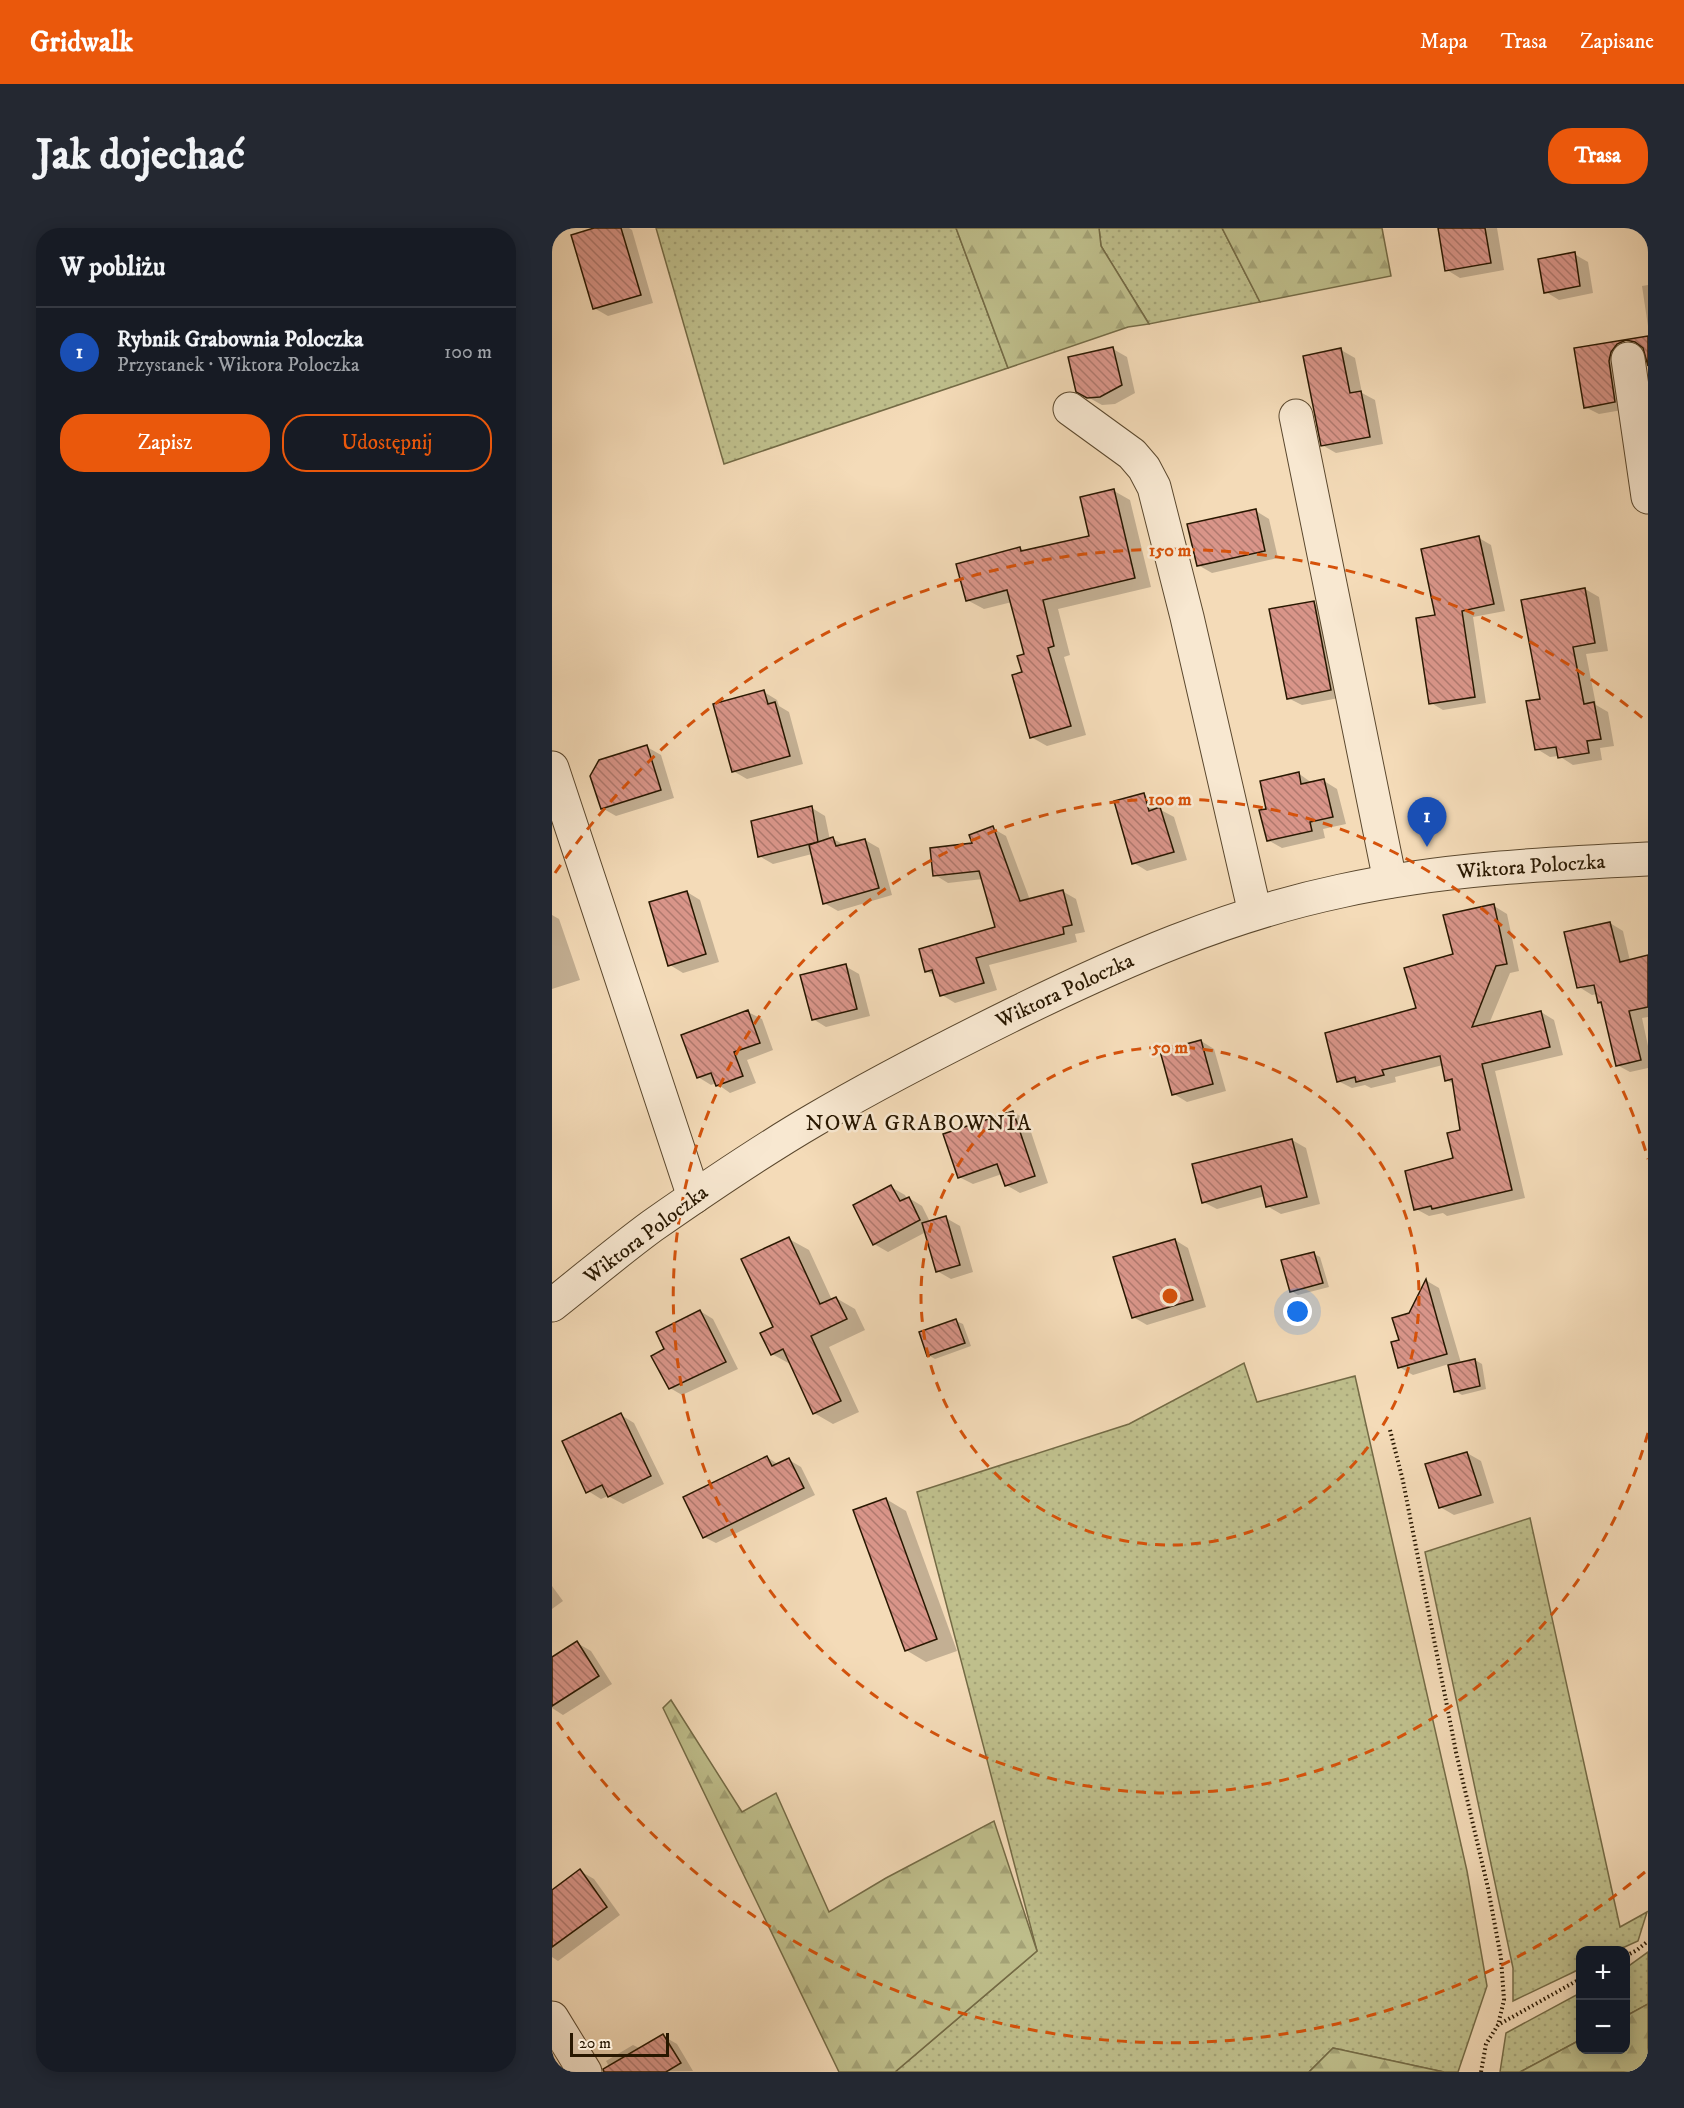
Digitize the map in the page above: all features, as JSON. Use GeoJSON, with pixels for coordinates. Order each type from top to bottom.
{"type":"FeatureCollection","features":[{"type":"Feature","properties":{"kind":"street"},"geometry":{"type":"LineString","coordinates":[[1628,360],[1648,497]]}},
{"type":"Feature","properties":{"kind":"street"},"geometry":{"type":"LineString","coordinates":[[1070,409],[1132,454],[1144,468],[1154,487],[1187,617],[1255,913]]}},
{"type":"Feature","properties":{"kind":"street"},"geometry":{"type":"LineString","coordinates":[[1296,416],[1390,881]]}},
{"type":"Feature","properties":{"kind":"street"},"geometry":{"type":"LineString","coordinates":[[552,768],[694,1197]]}},
{"type":"Feature","properties":{"kind":"street","name":"Wiktora Poloczka"},"geometry":{"type":"LineString","coordinates":[[552,1305],[648,1229],[814,1120],[971,1035],[1119,964],[1171,942],[1255,913],[1342,890],[1390,881],[1474,870],[1648,859]]}},
{"type":"Feature","properties":{"kind":"street"},"geometry":{"type":"LineString","coordinates":[[552,2018],[585,2072]]}},
{"type":"Feature","properties":{"kind":"path"},"geometry":{"type":"LineString","coordinates":[[1390,1430],[1403,1481],[1456,1752],[1488,1888],[1501,1958],[1504,2000],[1498,2025],[1486,2044],[1480,2072]]}},
{"type":"Feature","properties":{"kind":"path"},"geometry":{"type":"LineString","coordinates":[[1630,1954],[1648,1941]]}},
{"type":"Feature","properties":{"kind":"path"},"geometry":{"type":"LineString","coordinates":[[1498,2025],[1576,1982]]}},
{"type":"Feature","properties":{"kind":"green space"},"geometry":{"type":"Polygon","coordinates":[[[656,228],[956,228],[1008,368],[724,464],[656,228]]]}},
{"type":"Feature","properties":{"kind":"green space"},"geometry":{"type":"Polygon","coordinates":[[[956,228],[1099,228],[1101,246],[1149,324],[1128,327],[1008,368],[956,228]]]}},
{"type":"Feature","properties":{"kind":"green space"},"geometry":{"type":"Polygon","coordinates":[[[1099,228],[1222,228],[1260,302],[1149,324],[1101,246],[1099,228]]]}},
{"type":"Feature","properties":{"kind":"green space"},"geometry":{"type":"Polygon","coordinates":[[[1222,228],[1382,228],[1391,276],[1260,302],[1222,228]]]}},
{"type":"Feature","properties":{"kind":"green space"},"geometry":{"type":"Polygon","coordinates":[[[1244,1363],[1257,1402],[1355,1376],[1467,1871],[1487,1986],[1458,2072],[1444,2072],[1333,2048],[1309,2072],[895,2072],[1037,1951],[917,1492],[1129,1424],[1244,1363]]]}},
{"type":"Feature","properties":{"kind":"green space"},"geometry":{"type":"Polygon","coordinates":[[[1530,1518],[1620,1927],[1647,1912],[1638,1941],[1627,1946],[1576,1946],[1576,1971],[1513,2001],[1513,1968],[1425,1552],[1530,1518]]]}},
{"type":"Feature","properties":{"kind":"green space"},"geometry":{"type":"Polygon","coordinates":[[[671,1700],[742,1812],[776,1793],[829,1912],[886,1878],[994,1821],[1037,1951],[895,2072],[839,2072],[663,1708],[671,1700]]]}},
{"type":"Feature","properties":{"kind":"green space"},"geometry":{"type":"Polygon","coordinates":[[[1648,1952],[1648,2004],[1630,2014],[1630,2000],[1630,1965],[1648,1952]]]}},
{"type":"Feature","properties":{"kind":"green space"},"geometry":{"type":"Polygon","coordinates":[[[1576,1995],[1576,2042],[1520,2072],[1500,2072],[1506,2033],[1576,1995]]]}},
{"type":"Feature","properties":{"kind":"green space"},"geometry":{"type":"Polygon","coordinates":[[[1648,2004],[1648,2072],[1520,2072],[1576,2042],[1576,2054],[1630,2054],[1630,2014],[1648,2004]]]}},
{"type":"Feature","properties":{"kind":"green space"},"geometry":{"type":"Polygon","coordinates":[[[1333,2048],[1444,2072],[1309,2072],[1333,2048]]]}},
{"type":"Feature","properties":{"kind":"building"},"geometry":{"type":"Polygon","coordinates":[[[594,228],[621,228],[641,295],[593,309],[571,235],[594,228]]]}},
{"type":"Feature","properties":{"kind":"building"},"geometry":{"type":"Polygon","coordinates":[[[1438,228],[1485,228],[1491,263],[1445,271],[1438,228]]]}},
{"type":"Feature","properties":{"kind":"building"},"geometry":{"type":"Polygon","coordinates":[[[1575,252],[1580,286],[1544,293],[1538,259],[1575,252]]]}},
{"type":"Feature","properties":{"kind":"building"},"geometry":{"type":"Polygon","coordinates":[[[1648,336],[1648,366],[1643,348],[1635,342],[1626,340],[1617,344],[1611,352],[1609,361],[1615,402],[1584,408],[1574,348],[1648,336]]]}},
{"type":"Feature","properties":{"kind":"building"},"geometry":{"type":"Polygon","coordinates":[[[1113,347],[1122,385],[1100,397],[1087,398],[1076,392],[1068,357],[1113,347]]]}},
{"type":"Feature","properties":{"kind":"building"},"geometry":{"type":"Polygon","coordinates":[[[1341,348],[1350,393],[1361,391],[1370,437],[1321,446],[1303,356],[1341,348]]]}},
{"type":"Feature","properties":{"kind":"building"},"geometry":{"type":"Polygon","coordinates":[[[1114,489],[1135,578],[1043,600],[1054,646],[1048,648],[1071,726],[1030,738],[1012,675],[1022,672],[1017,656],[1024,654],[1007,590],[966,601],[956,564],[1020,547],[1021,551],[1089,536],[1080,497],[1114,489]]]}},
{"type":"Feature","properties":{"kind":"building"},"geometry":{"type":"Polygon","coordinates":[[[1256,509],[1265,551],[1197,566],[1187,524],[1256,509]]]}},
{"type":"Feature","properties":{"kind":"building"},"geometry":{"type":"Polygon","coordinates":[[[1479,536],[1494,604],[1462,611],[1475,697],[1429,704],[1416,618],[1435,615],[1421,549],[1479,536]]]}},
{"type":"Feature","properties":{"kind":"building"},"geometry":{"type":"Polygon","coordinates":[[[1585,588],[1595,643],[1573,647],[1584,704],[1594,702],[1601,739],[1587,741],[1589,753],[1558,758],[1556,747],[1535,750],[1526,701],[1540,699],[1521,600],[1585,588]]]}},
{"type":"Feature","properties":{"kind":"building"},"geometry":{"type":"Polygon","coordinates":[[[1314,601],[1331,690],[1287,699],[1269,609],[1314,601]]]}},
{"type":"Feature","properties":{"kind":"building"},"geometry":{"type":"Polygon","coordinates":[[[764,690],[768,704],[775,702],[790,756],[732,772],[713,704],[764,690]]]}},
{"type":"Feature","properties":{"kind":"building"},"geometry":{"type":"Polygon","coordinates":[[[647,745],[661,790],[601,809],[590,776],[599,760],[647,745]]]}},
{"type":"Feature","properties":{"kind":"building"},"geometry":{"type":"Polygon","coordinates":[[[1299,772],[1301,784],[1324,779],[1333,817],[1310,822],[1312,831],[1267,841],[1259,810],[1266,809],[1260,781],[1299,772]]]}},
{"type":"Feature","properties":{"kind":"building"},"geometry":{"type":"Polygon","coordinates":[[[1144,793],[1149,811],[1160,807],[1174,852],[1132,864],[1114,801],[1144,793]]]}},
{"type":"Feature","properties":{"kind":"building"},"geometry":{"type":"Polygon","coordinates":[[[812,806],[818,842],[758,857],[751,821],[812,806]]]}},
{"type":"Feature","properties":{"kind":"building"},"geometry":{"type":"Polygon","coordinates":[[[993,826],[1020,901],[1063,890],[1072,925],[1063,927],[1064,934],[976,958],[984,983],[940,996],[932,970],[925,972],[919,949],[995,927],[979,871],[933,876],[930,848],[972,843],[969,835],[993,826]]]}},
{"type":"Feature","properties":{"kind":"building"},"geometry":{"type":"Polygon","coordinates":[[[833,837],[836,846],[865,839],[879,888],[823,904],[809,845],[833,837]]]}},
{"type":"Feature","properties":{"kind":"building"},"geometry":{"type":"Polygon","coordinates":[[[687,891],[706,954],[668,966],[649,902],[687,891]]]}},
{"type":"Feature","properties":{"kind":"building"},"geometry":{"type":"Polygon","coordinates":[[[1494,904],[1507,964],[1496,966],[1472,1027],[1541,1011],[1550,1047],[1482,1064],[1512,1190],[1432,1209],[1431,1206],[1414,1210],[1405,1171],[1453,1158],[1447,1133],[1460,1130],[1452,1079],[1445,1081],[1440,1056],[1382,1070],[1384,1075],[1356,1082],[1355,1077],[1337,1082],[1325,1033],[1416,1008],[1404,968],[1453,954],[1443,915],[1494,904]]]}},
{"type":"Feature","properties":{"kind":"building"},"geometry":{"type":"Polygon","coordinates":[[[1610,922],[1620,962],[1648,955],[1648,1007],[1629,1011],[1641,1060],[1616,1066],[1601,1002],[1598,1003],[1594,985],[1577,988],[1564,932],[1610,922]]]}},
{"type":"Feature","properties":{"kind":"building"},"geometry":{"type":"Polygon","coordinates":[[[846,964],[857,1009],[812,1020],[800,975],[846,964]]]}},
{"type":"Feature","properties":{"kind":"building"},"geometry":{"type":"Polygon","coordinates":[[[748,1010],[760,1043],[734,1052],[743,1076],[716,1086],[711,1073],[697,1078],[681,1035],[748,1010]]]}},
{"type":"Feature","properties":{"kind":"building"},"geometry":{"type":"Polygon","coordinates":[[[1201,1040],[1213,1084],[1172,1095],[1160,1051],[1201,1040]]]}},
{"type":"Feature","properties":{"kind":"building"},"geometry":{"type":"Polygon","coordinates":[[[1013,1111],[1035,1176],[1005,1186],[997,1164],[958,1178],[943,1134],[1013,1111]]]}},
{"type":"Feature","properties":{"kind":"building"},"geometry":{"type":"Polygon","coordinates":[[[1292,1139],[1307,1197],[1266,1207],[1261,1186],[1202,1203],[1192,1164],[1292,1139]]]}},
{"type":"Feature","properties":{"kind":"building"},"geometry":{"type":"Polygon","coordinates":[[[891,1185],[900,1201],[909,1197],[920,1220],[873,1245],[853,1205],[891,1185]]]}},
{"type":"Feature","properties":{"kind":"building"},"geometry":{"type":"Polygon","coordinates":[[[946,1216],[960,1265],[936,1272],[922,1223],[946,1216]]]}},
{"type":"Feature","properties":{"kind":"building"},"geometry":{"type":"Polygon","coordinates":[[[789,1237],[820,1304],[836,1297],[847,1319],[811,1336],[841,1401],[813,1414],[783,1349],[771,1355],[760,1333],[773,1327],[741,1259],[789,1237]]]}},
{"type":"Feature","properties":{"kind":"building"},"geometry":{"type":"Polygon","coordinates":[[[1175,1239],[1193,1300],[1132,1318],[1113,1257],[1175,1239]]]}},
{"type":"Feature","properties":{"kind":"building"},"geometry":{"type":"Polygon","coordinates":[[[1314,1252],[1323,1283],[1290,1292],[1281,1260],[1314,1252]]]}},
{"type":"Feature","properties":{"kind":"building"},"geometry":{"type":"Polygon","coordinates":[[[1426,1279],[1447,1354],[1398,1368],[1391,1342],[1399,1340],[1392,1318],[1409,1313],[1426,1279]]]}},
{"type":"Feature","properties":{"kind":"building"},"geometry":{"type":"Polygon","coordinates":[[[700,1310],[726,1362],[669,1389],[651,1356],[664,1349],[656,1332],[700,1310]]]}},
{"type":"Feature","properties":{"kind":"building"},"geometry":{"type":"Polygon","coordinates":[[[956,1319],[965,1343],[927,1356],[919,1332],[956,1319]]]}},
{"type":"Feature","properties":{"kind":"building"},"geometry":{"type":"Polygon","coordinates":[[[1475,1359],[1480,1386],[1454,1392],[1448,1365],[1475,1359]]]}},
{"type":"Feature","properties":{"kind":"building"},"geometry":{"type":"Polygon","coordinates":[[[621,1413],[651,1476],[608,1497],[602,1485],[586,1493],[562,1441],[621,1413]]]}},
{"type":"Feature","properties":{"kind":"building"},"geometry":{"type":"Polygon","coordinates":[[[1467,1452],[1481,1495],[1439,1508],[1425,1464],[1467,1452]]]}},
{"type":"Feature","properties":{"kind":"building"},"geometry":{"type":"Polygon","coordinates":[[[767,1456],[772,1466],[789,1458],[804,1488],[703,1538],[683,1497],[767,1456]]]}},
{"type":"Feature","properties":{"kind":"building"},"geometry":{"type":"Polygon","coordinates":[[[886,1498],[937,1639],[905,1651],[853,1510],[886,1498]]]}},
{"type":"Feature","properties":{"kind":"building"},"geometry":{"type":"Polygon","coordinates":[[[577,1641],[599,1676],[552,1706],[552,1657],[577,1641]]]}},
{"type":"Feature","properties":{"kind":"building"},"geometry":{"type":"Polygon","coordinates":[[[580,1869],[607,1907],[552,1947],[552,1890],[580,1869]]]}},
{"type":"Feature","properties":{"kind":"building"},"geometry":{"type":"Polygon","coordinates":[[[663,2034],[681,2063],[666,2072],[604,2072],[603,2069],[663,2034]]]}},
{"type":"Feature","properties":{"kind":"place","name":"Rybnik Grabownia Poloczka"},"geometry":{"type":"Point","coordinates":[1427,847]}},
{"type":"Feature","properties":{"kind":"district","name":"NOWA GRABOWNIA"},"geometry":{"type":"Point","coordinates":[919,1123]}}]}
